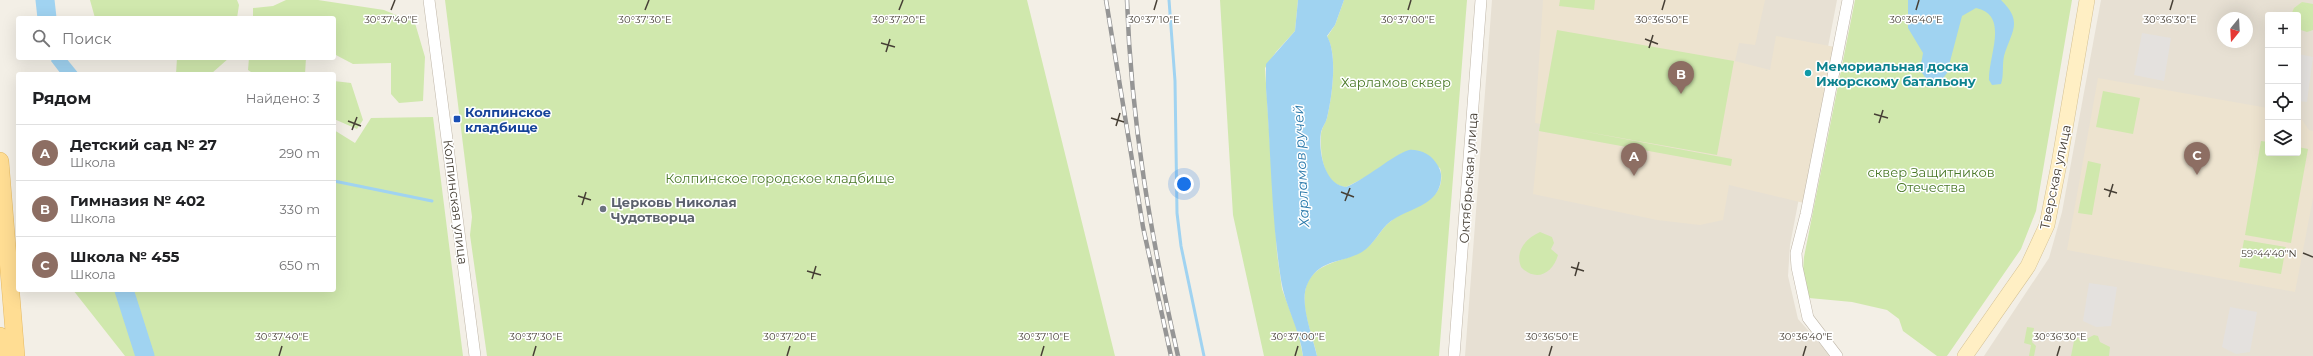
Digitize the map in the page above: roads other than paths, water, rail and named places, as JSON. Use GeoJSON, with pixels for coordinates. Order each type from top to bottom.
{"type":"FeatureCollection","features":[{"type":"Feature","properties":{"kind":"main road"},"geometry":{"type":"LineString","coordinates":[[0,161],[16,356]]}},
{"type":"Feature","properties":{"kind":"main road"},"geometry":{"type":"LineString","coordinates":[[0,336],[2,356]]}},
{"type":"Feature","properties":{"kind":"street","name":"Колпинская улица"},"geometry":{"type":"LineString","coordinates":[[429,0],[475,356]]}},
{"type":"Feature","properties":{"kind":"street","name":"Октябрьская улица"},"geometry":{"type":"LineString","coordinates":[[1454,356],[1481,0]]}},
{"type":"Feature","properties":{"kind":"street"},"geometry":{"type":"LineString","coordinates":[[1837,356],[1808,318],[1797,267],[1796,253],[1806,214],[1848,0]]}},
{"type":"Feature","properties":{"kind":"street","name":"Тверская улица"},"geometry":{"type":"LineString","coordinates":[[1965,356],[2028,266],[2047,225],[2087,0]]}},
{"type":"Feature","properties":{"kind":"water","name":"Харламов ручей"},"geometry":{"type":"Polygon","coordinates":[[[1298,0],[1344,0],[1335,25],[1327,36],[1332,54],[1333,76],[1329,109],[1320,139],[1324,166],[1332,180],[1338,185],[1346,187],[1354,184],[1396,156],[1409,150],[1422,152],[1431,157],[1438,166],[1441,175],[1438,190],[1431,199],[1391,221],[1362,252],[1324,266],[1312,276],[1305,292],[1305,301],[1317,356],[1303,356],[1299,337],[1281,280],[1273,208],[1266,88],[1266,64],[1295,31],[1298,0]]]}},
{"type":"Feature","properties":{"kind":"water"},"geometry":{"type":"Polygon","coordinates":[[[1908,0],[2001,0],[2012,15],[2014,27],[2004,56],[2001,84],[1992,85],[1989,80],[1995,28],[1992,19],[1986,12],[1976,8],[1962,16],[1947,73],[1941,81],[1936,84],[1927,80],[1920,70],[1923,53],[1908,28],[1908,0]]]}},
{"type":"Feature","properties":{"kind":"water"},"geometry":{"type":"Polygon","coordinates":[[[68,60],[77,72],[59,72],[51,61],[68,60]]]}},
{"type":"Feature","properties":{"kind":"waterway"},"geometry":{"type":"LineString","coordinates":[[45,0],[47,16]]}},
{"type":"Feature","properties":{"kind":"waterway"},"geometry":{"type":"LineString","coordinates":[[1169,0],[1175,81],[1177,213],[1181,246],[1204,356]]}},
{"type":"Feature","properties":{"kind":"waterway"},"geometry":{"type":"LineString","coordinates":[[336,181],[432,201]]}},
{"type":"Feature","properties":{"kind":"waterway"},"geometry":{"type":"LineString","coordinates":[[125,292],[145,356]]}},
{"type":"Feature","properties":{"kind":"railway"},"geometry":{"type":"LineString","coordinates":[[1106,0],[1143,227],[1171,356]]}},
{"type":"Feature","properties":{"kind":"railway"},"geometry":{"type":"LineString","coordinates":[[1127,0],[1133,90],[1144,179],[1159,268],[1178,356]]}},
{"type":"Feature","properties":{"kind":"place","name":"Мемориальная доска Ижорскому батальону"},"geometry":{"type":"Point","coordinates":[1808,73]}},
{"type":"Feature","properties":{"kind":"place","name":"Гимназия № 402"},"geometry":{"type":"Point","coordinates":[1681,94]}},
{"type":"Feature","properties":{"kind":"place","name":"Колпинское кладбище"},"geometry":{"type":"Point","coordinates":[457,119]}},
{"type":"Feature","properties":{"kind":"place","name":"Школа № 455"},"geometry":{"type":"Point","coordinates":[2197,175]}},
{"type":"Feature","properties":{"kind":"place","name":"Детский сад № 27"},"geometry":{"type":"Point","coordinates":[1634,176]}},
{"type":"Feature","properties":{"kind":"place","name":"Церковь Николая Чудотворца"},"geometry":{"type":"Point","coordinates":[603,209]}},
{"type":"Feature","properties":{"kind":"park label","name":"Харламов сквер"},"geometry":{"type":"Point","coordinates":[1396,82]}},
{"type":"Feature","properties":{"kind":"park label","name":"Колпинское городское кладбище"},"geometry":{"type":"Point","coordinates":[780,178]}},
{"type":"Feature","properties":{"kind":"park label","name":"сквер Защитников Отечества"},"geometry":{"type":"Point","coordinates":[1931,180]}}]}
